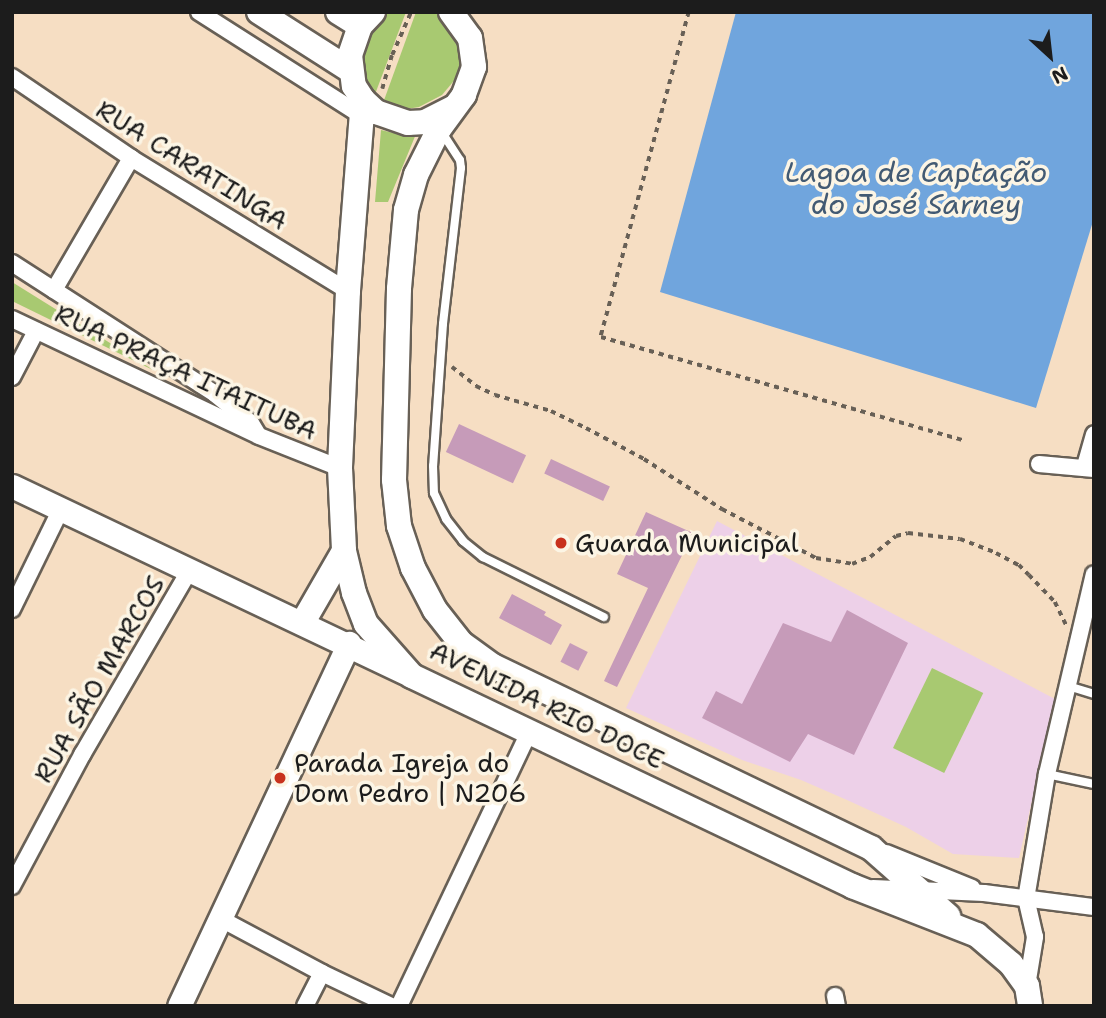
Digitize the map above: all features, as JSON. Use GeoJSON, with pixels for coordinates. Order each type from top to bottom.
{"type":"FeatureCollection","features":[{"type":"Feature","properties":{"kind":"main road"},"geometry":{"type":"LineString","coordinates":[[259,12],[350,71]]}},
{"type":"Feature","properties":{"kind":"main road"},"geometry":{"type":"LineString","coordinates":[[338,12],[369,16],[351,47],[350,71]]}},
{"type":"Feature","properties":{"kind":"main road","name":"AVENIDA RIO DOCE"},"geometry":{"type":"LineString","coordinates":[[459,16],[472,45],[474,67],[468,88],[439,129],[416,175],[406,210],[399,289],[394,480],[399,526],[409,558],[435,610],[461,643],[493,666],[871,848],[962,928]]}},
{"type":"Feature","properties":{"kind":"main road","name":"AVENIDA RIO DOCE"},"geometry":{"type":"LineString","coordinates":[[350,71],[367,110],[348,291],[340,468],[344,551],[354,593],[366,624],[412,676],[852,886],[962,928],[994,947],[1011,964],[1028,996]]}},
{"type":"Feature","properties":{"kind":"main road"},"geometry":{"type":"LineString","coordinates":[[367,110],[391,120],[416,123],[441,117],[455,107]]}},
{"type":"Feature","properties":{"kind":"main road"},"geometry":{"type":"LineString","coordinates":[[12,486],[189,571],[349,643],[412,676]]}},
{"type":"Feature","properties":{"kind":"main road"},"geometry":{"type":"LineString","coordinates":[[303,622],[344,551]]}},
{"type":"Feature","properties":{"kind":"main road"},"geometry":{"type":"LineString","coordinates":[[179,1006],[349,643]]}},
{"type":"Feature","properties":{"kind":"street"},"geometry":{"type":"LineString","coordinates":[[200,12],[367,110]]}},
{"type":"Feature","properties":{"kind":"street","name":"RUA CARATINGA"},"geometry":{"type":"LineString","coordinates":[[12,77],[131,158],[348,291]]}},
{"type":"Feature","properties":{"kind":"street"},"geometry":{"type":"LineString","coordinates":[[54,290],[131,158]]}},
{"type":"Feature","properties":{"kind":"street"},"geometry":{"type":"LineString","coordinates":[[12,263],[215,394],[251,423],[259,436]]}},
{"type":"Feature","properties":{"kind":"street","name":"RUA PRAÇA ITAITUBA"},"geometry":{"type":"LineString","coordinates":[[12,319],[259,436],[340,468]]}},
{"type":"Feature","properties":{"kind":"street"},"geometry":{"type":"LineString","coordinates":[[12,377],[36,331]]}},
{"type":"Feature","properties":{"kind":"street"},"geometry":{"type":"LineString","coordinates":[[1039,464],[1089,467],[1094,434]]}},
{"type":"Feature","properties":{"kind":"street"},"geometry":{"type":"LineString","coordinates":[[12,609],[61,509]]}},
{"type":"Feature","properties":{"kind":"street","name":"RUA SÃO MARCOS"},"geometry":{"type":"LineString","coordinates":[[12,886],[82,755],[189,571]]}},
{"type":"Feature","properties":{"kind":"street"},"geometry":{"type":"LineString","coordinates":[[1028,996],[1035,937],[1026,899],[1047,774],[1094,574]]}},
{"type":"Feature","properties":{"kind":"street"},"geometry":{"type":"LineString","coordinates":[[399,1006],[530,730]]}},
{"type":"Feature","properties":{"kind":"street","name":"AVENIDA RIO DOCE"},"geometry":{"type":"LineString","coordinates":[[871,848],[984,893]]}},
{"type":"Feature","properties":{"kind":"street","name":"AVENIDA RIO DOCE"},"geometry":{"type":"LineString","coordinates":[[852,886],[984,893],[1094,906]]}},
{"type":"Feature","properties":{"kind":"street"},"geometry":{"type":"LineString","coordinates":[[221,919],[391,1006]]}},
{"type":"Feature","properties":{"kind":"street"},"geometry":{"type":"LineString","coordinates":[[305,1006],[322,973]]}},
{"type":"Feature","properties":{"kind":"lane"},"geometry":{"type":"LineString","coordinates":[[439,129],[460,160],[461,168],[441,358],[433,466],[435,494],[446,519],[463,541],[483,556],[604,617]]}},
{"type":"Feature","properties":{"kind":"lane"},"geometry":{"type":"LineString","coordinates":[[1068,686],[1094,694]]}},
{"type":"Feature","properties":{"kind":"lane"},"geometry":{"type":"LineString","coordinates":[[1047,774],[1094,784]]}},
{"type":"Feature","properties":{"kind":"path"},"geometry":{"type":"LineString","coordinates":[[367,110],[411,12]]}},
{"type":"Feature","properties":{"kind":"path"},"geometry":{"type":"LineString","coordinates":[[689,12],[601,337],[965,441]]}},
{"type":"Feature","properties":{"kind":"path"},"geometry":{"type":"LineString","coordinates":[[441,358],[476,386],[495,395],[551,411],[586,428],[644,459],[722,509],[816,558],[852,564],[870,557],[896,536],[908,533],[960,539],[996,553],[1020,565],[1055,602],[1077,649]]}},
{"type":"Feature","properties":{"kind":"shaded area"},"geometry":{"type":"Polygon","coordinates":[[[717,521],[1055,699],[1019,858],[953,854],[906,827],[847,800],[801,780],[742,760],[626,708],[717,521]]]}},
{"type":"Feature","properties":{"kind":"green space"},"geometry":{"type":"Polygon","coordinates":[[[380,12],[406,12],[374,97],[364,87],[360,36],[380,12]]]}},
{"type":"Feature","properties":{"kind":"green space"},"geometry":{"type":"Polygon","coordinates":[[[416,12],[440,12],[453,22],[464,60],[458,76],[442,95],[419,107],[400,110],[383,103],[416,12]]]}},
{"type":"Feature","properties":{"kind":"green space"},"geometry":{"type":"Polygon","coordinates":[[[381,130],[402,135],[416,134],[388,202],[375,202],[381,130]]]}},
{"type":"Feature","properties":{"kind":"green space"},"geometry":{"type":"Polygon","coordinates":[[[12,282],[155,371],[12,301],[12,282]]]}},
{"type":"Feature","properties":{"kind":"green space"},"geometry":{"type":"Polygon","coordinates":[[[932,668],[983,693],[944,773],[893,748],[932,668]]]}},
{"type":"Feature","properties":{"kind":"water","name":"Lagoa de Captação do José Sarney"},"geometry":{"type":"Polygon","coordinates":[[[736,12],[1094,12],[1094,218],[1036,408],[660,292],[736,12]]]}},
{"type":"Feature","properties":{"kind":"building"},"geometry":{"type":"Polygon","coordinates":[[[459,424],[526,455],[513,483],[446,452],[459,424]]]}},
{"type":"Feature","properties":{"kind":"building"},"geometry":{"type":"Polygon","coordinates":[[[551,459],[610,486],[603,501],[544,474],[551,459]]]}},
{"type":"Feature","properties":{"kind":"building"},"geometry":{"type":"Polygon","coordinates":[[[646,512],[693,533],[617,687],[604,681],[648,588],[617,574],[646,512]]]}},
{"type":"Feature","properties":{"kind":"building"},"geometry":{"type":"Polygon","coordinates":[[[512,594],[546,612],[544,615],[562,625],[551,645],[499,618],[512,594]]]}},
{"type":"Feature","properties":{"kind":"building"},"geometry":{"type":"Polygon","coordinates":[[[847,610],[908,643],[854,755],[808,734],[790,762],[702,718],[716,691],[742,704],[783,623],[831,642],[847,610]]]}},
{"type":"Feature","properties":{"kind":"building"},"geometry":{"type":"Polygon","coordinates":[[[570,643],[588,652],[578,671],[560,662],[570,643]]]}},
{"type":"Feature","properties":{"kind":"place","name":"Guarda Municipal"},"geometry":{"type":"Point","coordinates":[561,543]}},
{"type":"Feature","properties":{"kind":"place","name":"Parada Igreja do Dom Pedro | N206"},"geometry":{"type":"Point","coordinates":[280,778]}}]}
